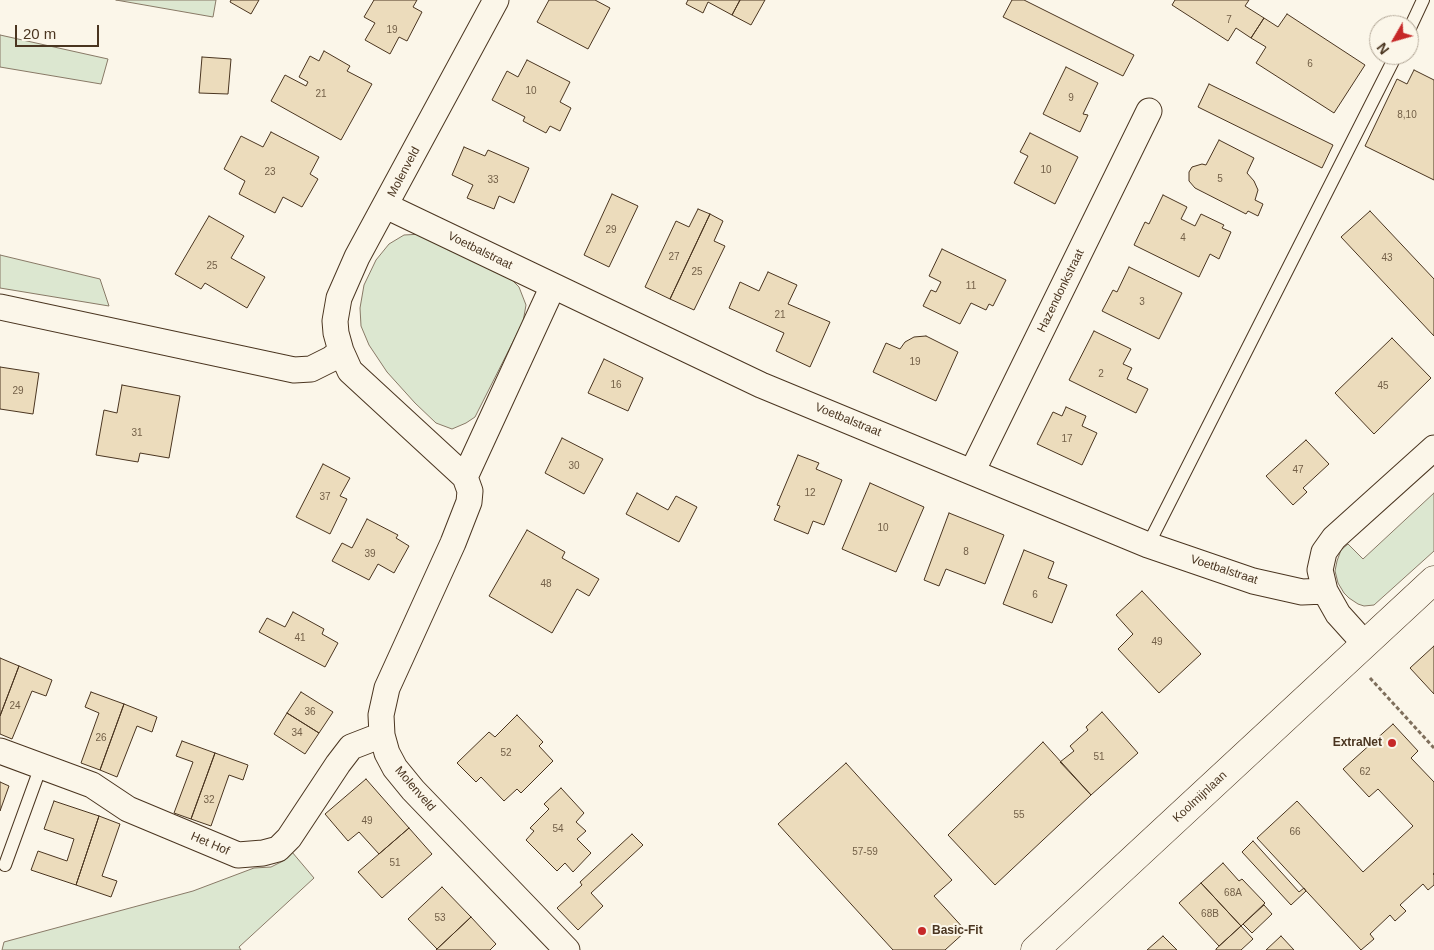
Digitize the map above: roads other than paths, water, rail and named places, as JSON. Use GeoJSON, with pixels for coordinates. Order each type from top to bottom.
{"type":"FeatureCollection","features":[{"type":"Feature","properties":{"kind":"street","name":"Molenveld"},"geometry":{"type":"LineString","coordinates":[[496,0],[357,257],[339,298],[335,321],[341,351],[350,371],[465,477],[470,491],[469,502],[453,543],[387,688],[381,715],[382,735],[387,753],[395,768],[413,790],[567,950]]}},
{"type":"Feature","properties":{"kind":"street","name":"Hazendonkstraat"},"geometry":{"type":"LineString","coordinates":[[972,472],[1149,111]]}},
{"type":"Feature","properties":{"kind":"street","name":"Voetbalstraat"},"geometry":{"type":"LineString","coordinates":[[386,206],[761,385],[1148,545],[1252,581],[1302,592],[1325,590]]}},
{"type":"Feature","properties":{"kind":"street"},"geometry":{"type":"LineString","coordinates":[[465,477],[553,286]]}},
{"type":"Feature","properties":{"kind":"street"},"geometry":{"type":"LineString","coordinates":[[0,308],[294,370],[311,368],[331,359],[341,351]]}},
{"type":"Feature","properties":{"kind":"street"},"geometry":{"type":"LineString","coordinates":[[1358,650],[1325,590],[1320,570],[1324,552],[1334,538],[1434,448]]}},
{"type":"Feature","properties":{"kind":"street","name":"Koolmijnlaan"},"geometry":{"type":"LineString","coordinates":[[1035,950],[1434,580]]}},
{"type":"Feature","properties":{"kind":"street","name":"Het Hof"},"geometry":{"type":"LineString","coordinates":[[0,751],[92,785],[128,809],[238,855],[263,853],[278,849],[289,838],[351,747],[382,735]]}},
{"type":"Feature","properties":{"kind":"lane"},"geometry":{"type":"LineString","coordinates":[[1416,15],[1423,0]]}},
{"type":"Feature","properties":{"kind":"lane"},"geometry":{"type":"LineString","coordinates":[[1148,545],[1391,65]]}},
{"type":"Feature","properties":{"kind":"lane"},"geometry":{"type":"LineString","coordinates":[[5,865],[41,766]]}},
{"type":"Feature","properties":{"kind":"place","name":"ExtraNet"},"geometry":{"type":"Point","coordinates":[1392,743]}},
{"type":"Feature","properties":{"kind":"place","name":"Basic-Fit"},"geometry":{"type":"Point","coordinates":[922,931]}}]}
